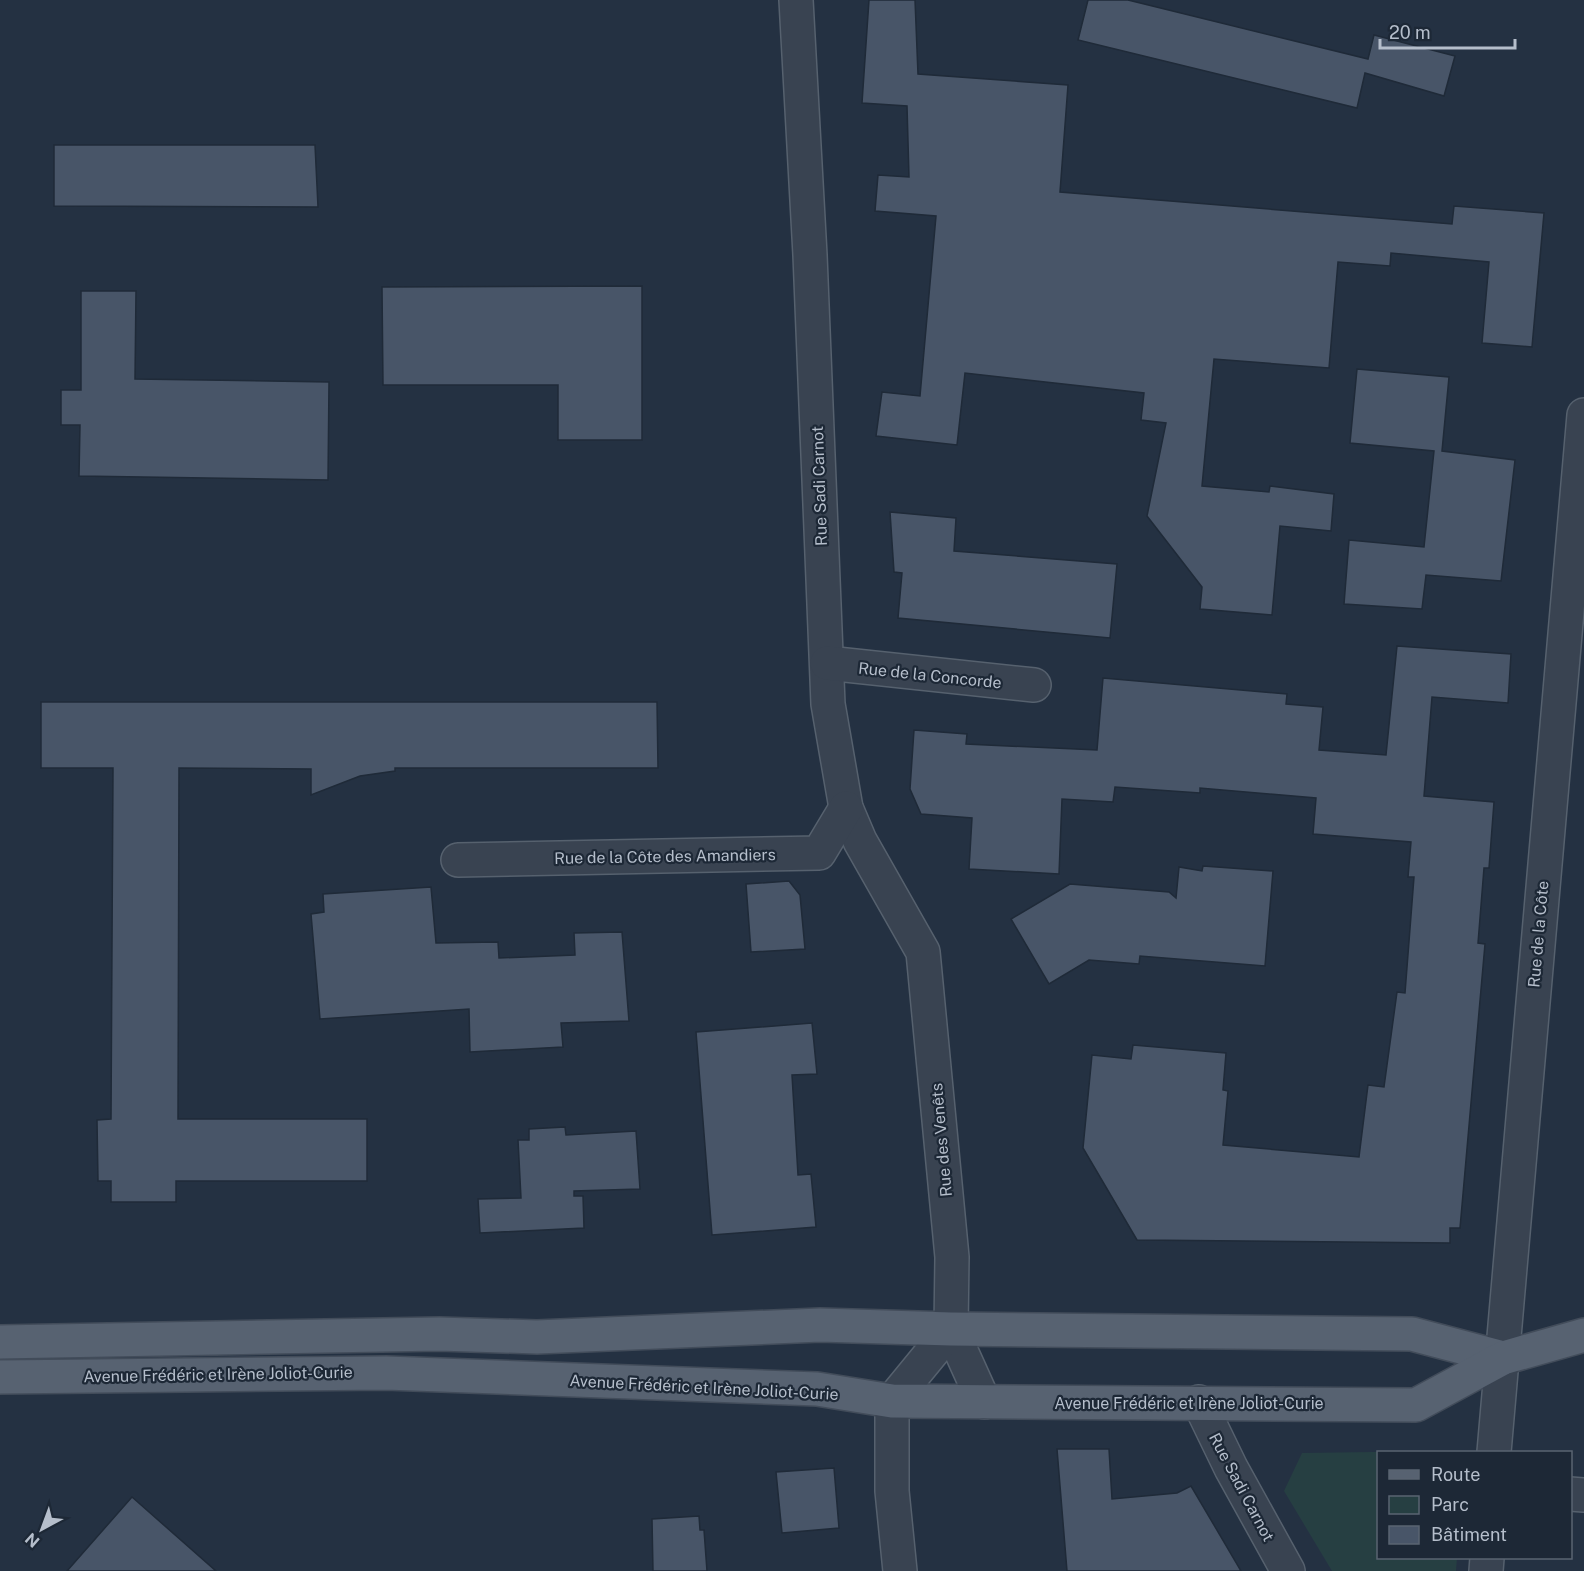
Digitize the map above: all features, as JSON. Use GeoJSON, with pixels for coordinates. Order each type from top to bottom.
{"type":"FeatureCollection","features":[{"type":"Feature","properties":{"kind":"main road"},"geometry":{"type":"LineString","coordinates":[[0,1342],[439,1334],[537,1337],[820,1325],[951,1329],[1412,1334],[1503,1358]]}},
{"type":"Feature","properties":{"kind":"main road","name":"Avenue Frédéric et Irène Joliot-Curie"},"geometry":{"type":"LineString","coordinates":[[0,1377],[386,1372],[817,1389],[892,1401],[1416,1405],[1503,1358],[1584,1335]]}},
{"type":"Feature","properties":{"kind":"street","name":"Rue Sadi Carnot"},"geometry":{"type":"LineString","coordinates":[[796,0],[810,255],[830,718],[846,808],[860,841],[923,952]]}},
{"type":"Feature","properties":{"kind":"street","name":"Rue de la Côte"},"geometry":{"type":"LineString","coordinates":[[1494,1451],[1584,415]]}},
{"type":"Feature","properties":{"kind":"street","name":"Rue de la Concorde"},"geometry":{"type":"LineString","coordinates":[[827,663],[1034,685]]}},
{"type":"Feature","properties":{"kind":"street","name":"Rue de la Côte des Amandiers"},"geometry":{"type":"LineString","coordinates":[[458,860],[819,853],[846,808]]}},
{"type":"Feature","properties":{"kind":"street","name":"Rue des Venêts"},"geometry":{"type":"LineString","coordinates":[[923,952],[952,1257],[951,1329],[984,1402]]}},
{"type":"Feature","properties":{"kind":"street"},"geometry":{"type":"LineString","coordinates":[[900,1571],[892,1491],[892,1401],[951,1329]]}},
{"type":"Feature","properties":{"kind":"street","name":"Rue Sadi Carnot"},"geometry":{"type":"LineString","coordinates":[[1199,1402],[1231,1468],[1288,1571]]}},
{"type":"Feature","properties":{"kind":"green space"},"geometry":{"type":"Polygon","coordinates":[[[1377,1452],[1377,1559],[1457,1559],[1456,1571],[1332,1571],[1284,1491],[1302,1453],[1377,1452]]]}},
{"type":"Feature","properties":{"kind":"building"},"geometry":{"type":"Polygon","coordinates":[[[869,0],[915,0],[918,74],[1068,85],[1060,192],[1452,224],[1454,206],[1544,213],[1532,347],[1482,343],[1489,262],[1391,253],[1390,266],[1338,262],[1329,368],[1214,359],[1202,486],[1269,492],[1270,486],[1334,494],[1331,531],[1280,526],[1272,615],[1200,609],[1202,587],[1147,516],[1166,423],[1141,420],[1144,393],[965,373],[957,445],[876,436],[882,392],[920,396],[936,216],[875,211],[878,175],[909,177],[907,106],[862,103],[869,0]]]}},
{"type":"Feature","properties":{"kind":"building"},"geometry":{"type":"Polygon","coordinates":[[[1088,0],[1128,0],[1368,59],[1374,35],[1455,56],[1444,96],[1365,73],[1357,108],[1078,40],[1088,0]]]}},
{"type":"Feature","properties":{"kind":"building"},"geometry":{"type":"Polygon","coordinates":[[[54,145],[315,145],[318,207],[54,206],[54,145]]]}},
{"type":"Feature","properties":{"kind":"building"},"geometry":{"type":"Polygon","coordinates":[[[642,286],[642,440],[558,440],[558,385],[383,385],[382,287],[642,286]]]}},
{"type":"Feature","properties":{"kind":"building"},"geometry":{"type":"Polygon","coordinates":[[[81,291],[136,291],[135,379],[329,382],[328,480],[79,476],[80,425],[61,425],[61,390],[81,390],[81,291]]]}},
{"type":"Feature","properties":{"kind":"building"},"geometry":{"type":"Polygon","coordinates":[[[1357,369],[1449,377],[1442,451],[1515,460],[1501,581],[1426,575],[1422,609],[1344,604],[1349,540],[1424,547],[1434,451],[1350,443],[1357,369]]]}},
{"type":"Feature","properties":{"kind":"building"},"geometry":{"type":"Polygon","coordinates":[[[890,512],[956,518],[954,551],[1117,564],[1110,638],[898,618],[902,573],[894,572],[890,512]]]}},
{"type":"Feature","properties":{"kind":"building"},"geometry":{"type":"Polygon","coordinates":[[[1397,646],[1511,654],[1508,703],[1432,697],[1424,796],[1494,802],[1489,868],[1484,868],[1478,943],[1485,944],[1460,1228],[1450,1228],[1450,1243],[1137,1240],[1083,1148],[1092,1055],[1131,1059],[1133,1045],[1226,1053],[1223,1090],[1228,1091],[1223,1145],[1359,1157],[1368,1085],[1384,1087],[1397,992],[1405,993],[1414,877],[1408,877],[1411,842],[1313,834],[1316,798],[1200,788],[1200,793],[1115,787],[1113,802],[1062,799],[1059,874],[969,869],[972,818],[921,814],[910,789],[914,730],[967,734],[966,744],[1097,750],[1103,678],[1287,694],[1286,704],[1323,707],[1319,750],[1386,755],[1397,646]]]}},
{"type":"Feature","properties":{"kind":"building"},"geometry":{"type":"Polygon","coordinates":[[[41,702],[657,702],[658,768],[395,768],[395,771],[360,776],[311,795],[311,769],[179,768],[178,1119],[367,1119],[367,1181],[176,1181],[176,1202],[111,1202],[111,1181],[98,1181],[97,1120],[111,1119],[113,768],[41,768],[41,702]]]}},
{"type":"Feature","properties":{"kind":"building"},"geometry":{"type":"Polygon","coordinates":[[[1203,866],[1273,871],[1265,966],[1140,956],[1139,964],[1089,960],[1049,984],[1011,919],[1070,884],[1169,892],[1176,898],[1179,867],[1202,871],[1203,866]]]}},
{"type":"Feature","properties":{"kind":"building"},"geometry":{"type":"Polygon","coordinates":[[[789,881],[800,895],[805,949],[751,952],[746,884],[789,881]]]}},
{"type":"Feature","properties":{"kind":"building"},"geometry":{"type":"Polygon","coordinates":[[[431,887],[436,943],[498,942],[499,958],[575,955],[574,933],[622,932],[629,1021],[561,1023],[563,1047],[470,1052],[469,1009],[320,1019],[311,914],[324,912],[323,894],[431,887]]]}},
{"type":"Feature","properties":{"kind":"building"},"geometry":{"type":"Polygon","coordinates":[[[812,1023],[817,1074],[792,1075],[798,1175],[811,1174],[816,1227],[712,1235],[696,1032],[812,1023]]]}},
{"type":"Feature","properties":{"kind":"building"},"geometry":{"type":"Polygon","coordinates":[[[565,1127],[566,1135],[636,1131],[640,1189],[574,1191],[574,1196],[583,1196],[584,1228],[480,1233],[478,1199],[521,1198],[518,1140],[529,1140],[529,1129],[565,1127]]]}},
{"type":"Feature","properties":{"kind":"building"},"geometry":{"type":"Polygon","coordinates":[[[1057,1449],[1109,1449],[1112,1499],[1177,1493],[1191,1486],[1241,1571],[1067,1571],[1057,1449]]]}},
{"type":"Feature","properties":{"kind":"building"},"geometry":{"type":"Polygon","coordinates":[[[834,1468],[839,1528],[782,1533],[776,1472],[834,1468]]]}},
{"type":"Feature","properties":{"kind":"building"},"geometry":{"type":"Polygon","coordinates":[[[132,1497],[216,1571],[67,1571],[132,1497]]]}},
{"type":"Feature","properties":{"kind":"building"},"geometry":{"type":"Polygon","coordinates":[[[699,1516],[700,1530],[704,1530],[707,1571],[653,1571],[652,1519],[699,1516]]]}}]}
